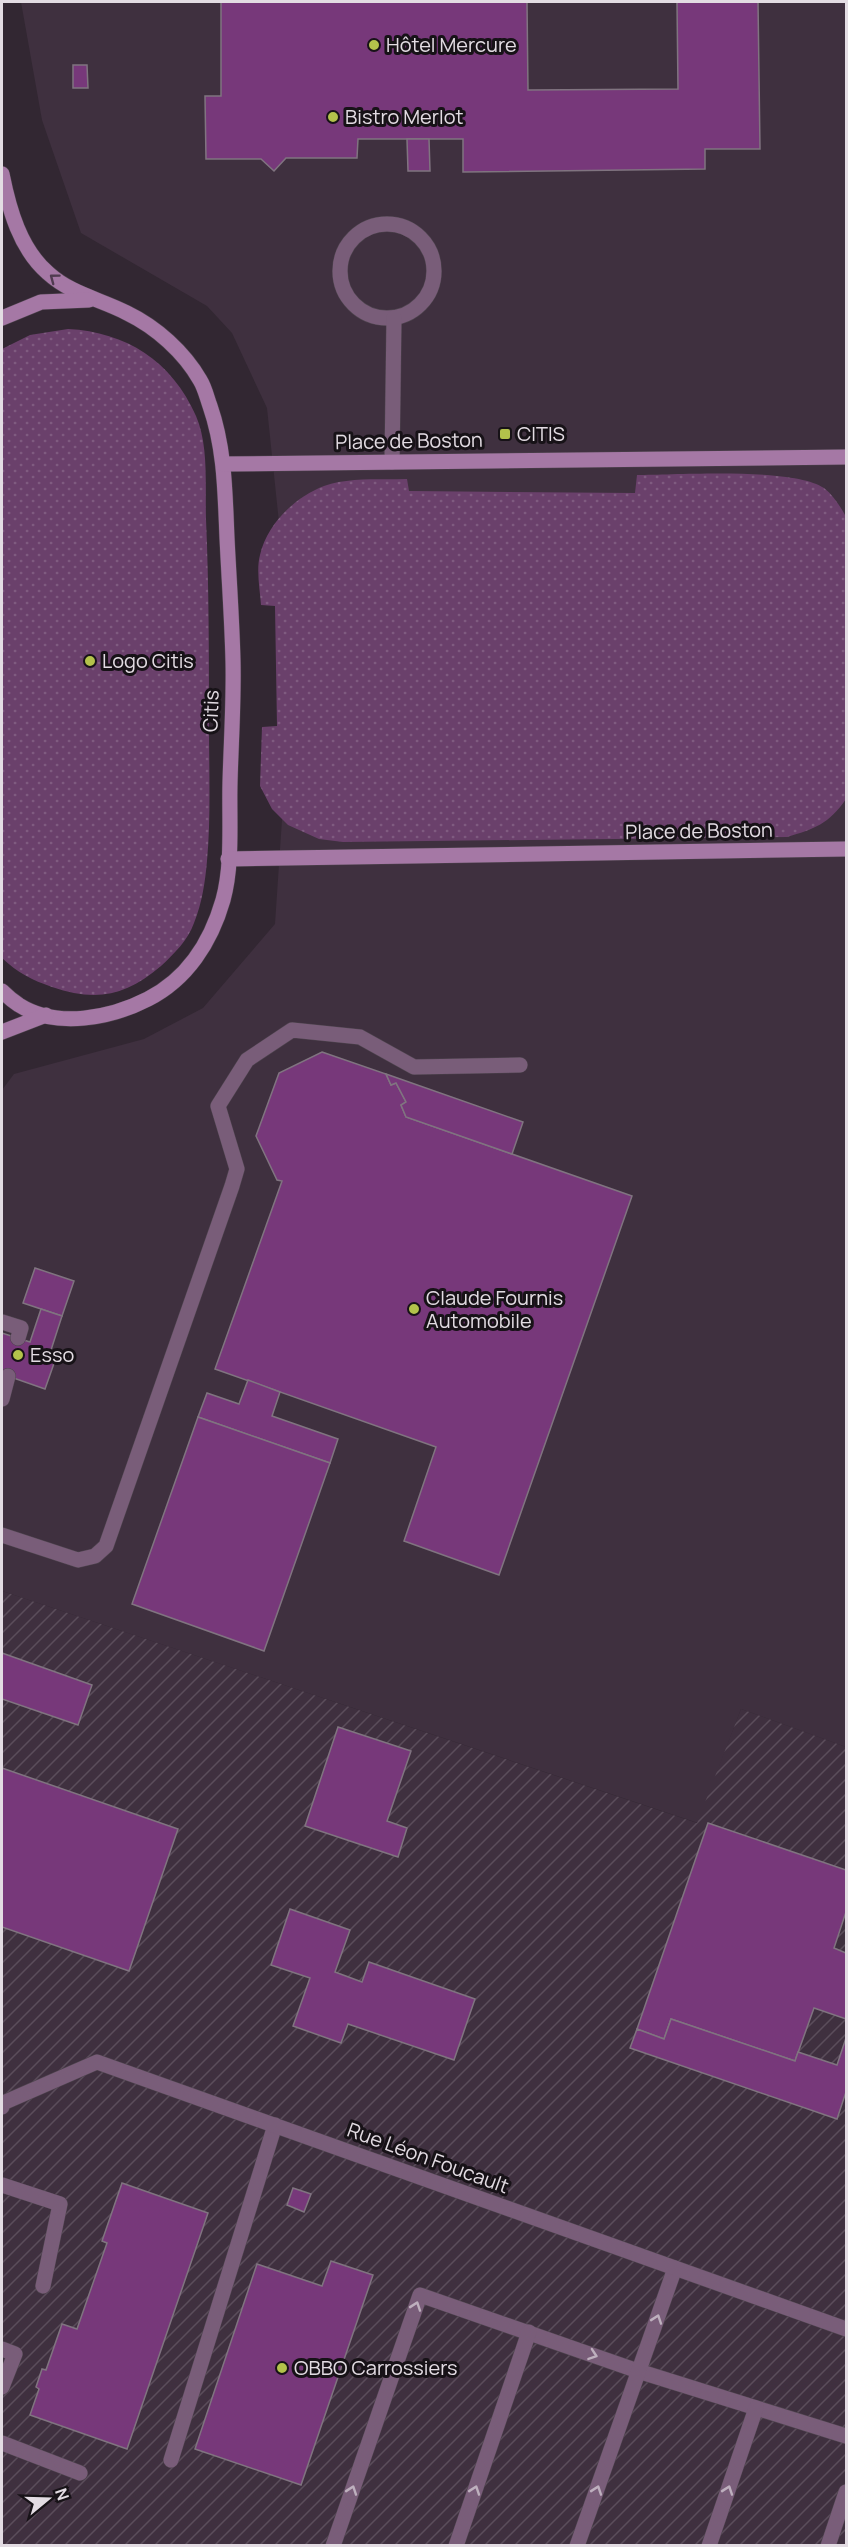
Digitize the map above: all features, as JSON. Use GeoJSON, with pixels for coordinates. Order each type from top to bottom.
{"type":"FeatureCollection","features":[{"type":"Feature","properties":{"kind":"main road"},"geometry":{"type":"LineString","coordinates":[[2,174],[7,200],[25,244],[46,272],[68,288],[92,300]]}},
{"type":"Feature","properties":{"kind":"main road"},"geometry":{"type":"LineString","coordinates":[[2,318],[41,302],[92,300]]}},
{"type":"Feature","properties":{"kind":"main road","name":"Citis"},"geometry":{"type":"LineString","coordinates":[[2,991],[20,1006],[46,1015],[94,1017],[120,1011],[163,991],[193,963],[208,940],[224,896],[228,859],[233,662],[223,464],[217,427],[201,381],[182,356],[160,334],[127,312],[92,300]]}},
{"type":"Feature","properties":{"kind":"main road","name":"Place de Boston"},"geometry":{"type":"LineString","coordinates":[[223,464],[846,457]]}},
{"type":"Feature","properties":{"kind":"main road","name":"Place de Boston"},"geometry":{"type":"LineString","coordinates":[[228,859],[846,849]]}},
{"type":"Feature","properties":{"kind":"main road"},"geometry":{"type":"LineString","coordinates":[[2,1032],[46,1015]]}},
{"type":"Feature","properties":{"kind":"street"},"geometry":{"type":"LineString","coordinates":[[382,224],[398,225],[413,232],[425,243],[432,258],[434,273],[431,289],[422,303],[410,313],[394,318],[379,318],[365,313],[349,298],[340,277],[341,262],[351,242],[368,228],[382,224]]}},
{"type":"Feature","properties":{"kind":"street"},"geometry":{"type":"LineString","coordinates":[[392,462],[394,318]]}},
{"type":"Feature","properties":{"kind":"street"},"geometry":{"type":"LineString","coordinates":[[2,1535],[78,1560],[95,1556],[106,1546],[237,1169],[218,1106],[247,1060],[292,1030],[360,1037],[414,1067],[520,1065]]}},
{"type":"Feature","properties":{"kind":"street"},"geometry":{"type":"LineString","coordinates":[[2,1322],[21,1328],[18,1338]]}},
{"type":"Feature","properties":{"kind":"street"},"geometry":{"type":"LineString","coordinates":[[2,1399],[8,1376]]}},
{"type":"Feature","properties":{"kind":"street","name":"Rue Léon Foucault"},"geometry":{"type":"LineString","coordinates":[[2,2107],[3,2103],[97,2062],[846,2329]]}},
{"type":"Feature","properties":{"kind":"street"},"geometry":{"type":"LineString","coordinates":[[171,2460],[275,2125]]}},
{"type":"Feature","properties":{"kind":"street"},"geometry":{"type":"LineString","coordinates":[[2,2185],[60,2204],[43,2286]]}},
{"type":"Feature","properties":{"kind":"street"},"geometry":{"type":"LineString","coordinates":[[577,2546],[675,2268]]}},
{"type":"Feature","properties":{"kind":"street"},"geometry":{"type":"LineString","coordinates":[[333,2546],[420,2295],[638,2371],[846,2436]]}},
{"type":"Feature","properties":{"kind":"street"},"geometry":{"type":"LineString","coordinates":[[456,2546],[529,2332]]}},
{"type":"Feature","properties":{"kind":"street"},"geometry":{"type":"LineString","coordinates":[[2,2349],[15,2354],[2,2387]]}},
{"type":"Feature","properties":{"kind":"street"},"geometry":{"type":"LineString","coordinates":[[709,2546],[756,2408]]}},
{"type":"Feature","properties":{"kind":"street"},"geometry":{"type":"LineString","coordinates":[[2,2443],[80,2473]]}},
{"type":"Feature","properties":{"kind":"street"},"geometry":{"type":"LineString","coordinates":[[828,2546],[846,2492]]}},
{"type":"Feature","properties":{"kind":"shaded area"},"geometry":{"type":"Polygon","coordinates":[[[21,2],[846,2],[846,1747],[741,1709],[698,1823],[2,1591],[2,1090],[14,1074],[144,1039],[203,1008],[275,924],[293,656],[267,408],[232,333],[207,306],[81,233],[42,120],[21,2]]]}},
{"type":"Feature","properties":{"kind":"shaded area"},"geometry":{"type":"Polygon","coordinates":[[[68,329],[89,331],[128,343],[160,365],[186,397],[196,416],[203,440],[206,467],[209,810],[203,893],[188,935],[166,961],[148,976],[123,990],[97,995],[68,992],[32,979],[2,958],[2,349],[30,335],[68,329]]]}},
{"type":"Feature","properties":{"kind":"shaded area"},"geometry":{"type":"Polygon","coordinates":[[[734,474],[787,477],[809,481],[824,488],[842,509],[846,517],[846,799],[827,820],[813,828],[787,837],[343,842],[319,839],[288,825],[272,809],[260,786],[262,727],[277,726],[275,606],[261,605],[258,567],[269,533],[293,504],[324,486],[354,480],[407,479],[409,491],[635,493],[637,475],[734,474]]]}},
{"type":"Feature","properties":{"kind":"shaded area"},"geometry":{"type":"Polygon","coordinates":[[[2,1591],[697,1823],[741,1709],[846,1747],[846,2545],[2,2546],[2,1591]]]}},
{"type":"Feature","properties":{"kind":"building","name":"Hôtel Mercure"},"geometry":{"type":"Polygon","coordinates":[[[221,2],[527,2],[528,90],[678,89],[677,2],[758,2],[760,149],[705,149],[705,169],[463,172],[463,139],[358,139],[357,158],[286,158],[274,171],[261,159],[206,159],[205,96],[221,96],[221,2]]]}},
{"type":"Feature","properties":{"kind":"building"},"geometry":{"type":"Polygon","coordinates":[[[73,65],[87,65],[88,88],[73,88],[73,65]]]}},
{"type":"Feature","properties":{"kind":"building"},"geometry":{"type":"Polygon","coordinates":[[[407,139],[429,139],[430,171],[408,171],[407,139]]]}},
{"type":"Feature","properties":{"kind":"building","name":"Claude Fournis Automobile"},"geometry":{"type":"Polygon","coordinates":[[[322,1052],[386,1074],[391,1085],[396,1083],[406,1102],[401,1105],[406,1117],[632,1196],[499,1575],[404,1541],[436,1447],[215,1369],[282,1181],[277,1180],[256,1136],[279,1073],[322,1052]]]}},
{"type":"Feature","properties":{"kind":"building"},"geometry":{"type":"Polygon","coordinates":[[[386,1074],[523,1122],[512,1154],[406,1117],[401,1105],[406,1102],[396,1083],[391,1085],[386,1074]]]}},
{"type":"Feature","properties":{"kind":"building"},"geometry":{"type":"Polygon","coordinates":[[[35,1268],[74,1281],[62,1316],[23,1303],[35,1268]]]}},
{"type":"Feature","properties":{"kind":"building"},"geometry":{"type":"Polygon","coordinates":[[[41,1309],[62,1316],[51,1350],[58,1352],[45,1389],[2,1374],[2,1333],[30,1342],[41,1309]]]}},
{"type":"Feature","properties":{"kind":"building"},"geometry":{"type":"Polygon","coordinates":[[[248,1380],[280,1392],[272,1416],[338,1439],[330,1463],[198,1417],[207,1393],[239,1404],[248,1380]]]}},
{"type":"Feature","properties":{"kind":"building"},"geometry":{"type":"Polygon","coordinates":[[[198,1417],[330,1463],[264,1651],[132,1604],[198,1417]]]}},
{"type":"Feature","properties":{"kind":"building"},"geometry":{"type":"Polygon","coordinates":[[[2,1653],[92,1685],[78,1725],[2,1699],[2,1653]]]}},
{"type":"Feature","properties":{"kind":"building"},"geometry":{"type":"Polygon","coordinates":[[[338,1727],[411,1751],[387,1821],[407,1828],[398,1857],[305,1826],[338,1727]]]}},
{"type":"Feature","properties":{"kind":"building"},"geometry":{"type":"Polygon","coordinates":[[[2,1768],[178,1829],[129,1971],[2,1927],[2,1768]]]}},
{"type":"Feature","properties":{"kind":"building"},"geometry":{"type":"Polygon","coordinates":[[[708,1823],[846,1870],[846,1912],[834,1948],[846,1953],[846,2019],[814,2008],[795,2061],[671,2019],[664,2039],[637,2029],[708,1823]]]}},
{"type":"Feature","properties":{"kind":"building"},"geometry":{"type":"Polygon","coordinates":[[[290,1909],[350,1930],[335,1972],[362,1982],[369,1962],[475,1999],[454,2060],[348,2024],[341,2043],[293,2026],[310,1978],[271,1965],[290,1909]]]}},
{"type":"Feature","properties":{"kind":"building"},"geometry":{"type":"Polygon","coordinates":[[[671,2019],[795,2061],[798,2052],[837,2065],[846,2038],[846,2092],[837,2119],[630,2048],[637,2029],[664,2039],[671,2019]]]}},
{"type":"Feature","properties":{"kind":"building"},"geometry":{"type":"Polygon","coordinates":[[[122,2183],[208,2213],[127,2449],[30,2415],[39,2389],[36,2387],[42,2369],[46,2370],[62,2324],[77,2329],[107,2243],[102,2241],[122,2183]]]}},
{"type":"Feature","properties":{"kind":"building"},"geometry":{"type":"Polygon","coordinates":[[[293,2188],[311,2194],[304,2212],[287,2205],[293,2188]]]}},
{"type":"Feature","properties":{"kind":"building","name":"OBBO Carrossiers"},"geometry":{"type":"Polygon","coordinates":[[[331,2261],[373,2275],[301,2485],[195,2449],[257,2264],[322,2286],[331,2261]]]}},
{"type":"Feature","properties":{"kind":"place","name":"Hôtel Mercure"},"geometry":{"type":"Point","coordinates":[374,45]}},
{"type":"Feature","properties":{"kind":"place","name":"Bistro Merlot"},"geometry":{"type":"Point","coordinates":[333,117]}},
{"type":"Feature","properties":{"kind":"place","name":"CITIS"},"geometry":{"type":"Point","coordinates":[505,434]}},
{"type":"Feature","properties":{"kind":"place","name":"Logo Citis"},"geometry":{"type":"Point","coordinates":[90,661]}},
{"type":"Feature","properties":{"kind":"place","name":"Claude Fournis Automobile"},"geometry":{"type":"Point","coordinates":[414,1309]}},
{"type":"Feature","properties":{"kind":"place","name":"Esso"},"geometry":{"type":"Point","coordinates":[18,1355]}},
{"type":"Feature","properties":{"kind":"place","name":"OBBO Carrossiers"},"geometry":{"type":"Point","coordinates":[282,2368]}}]}
